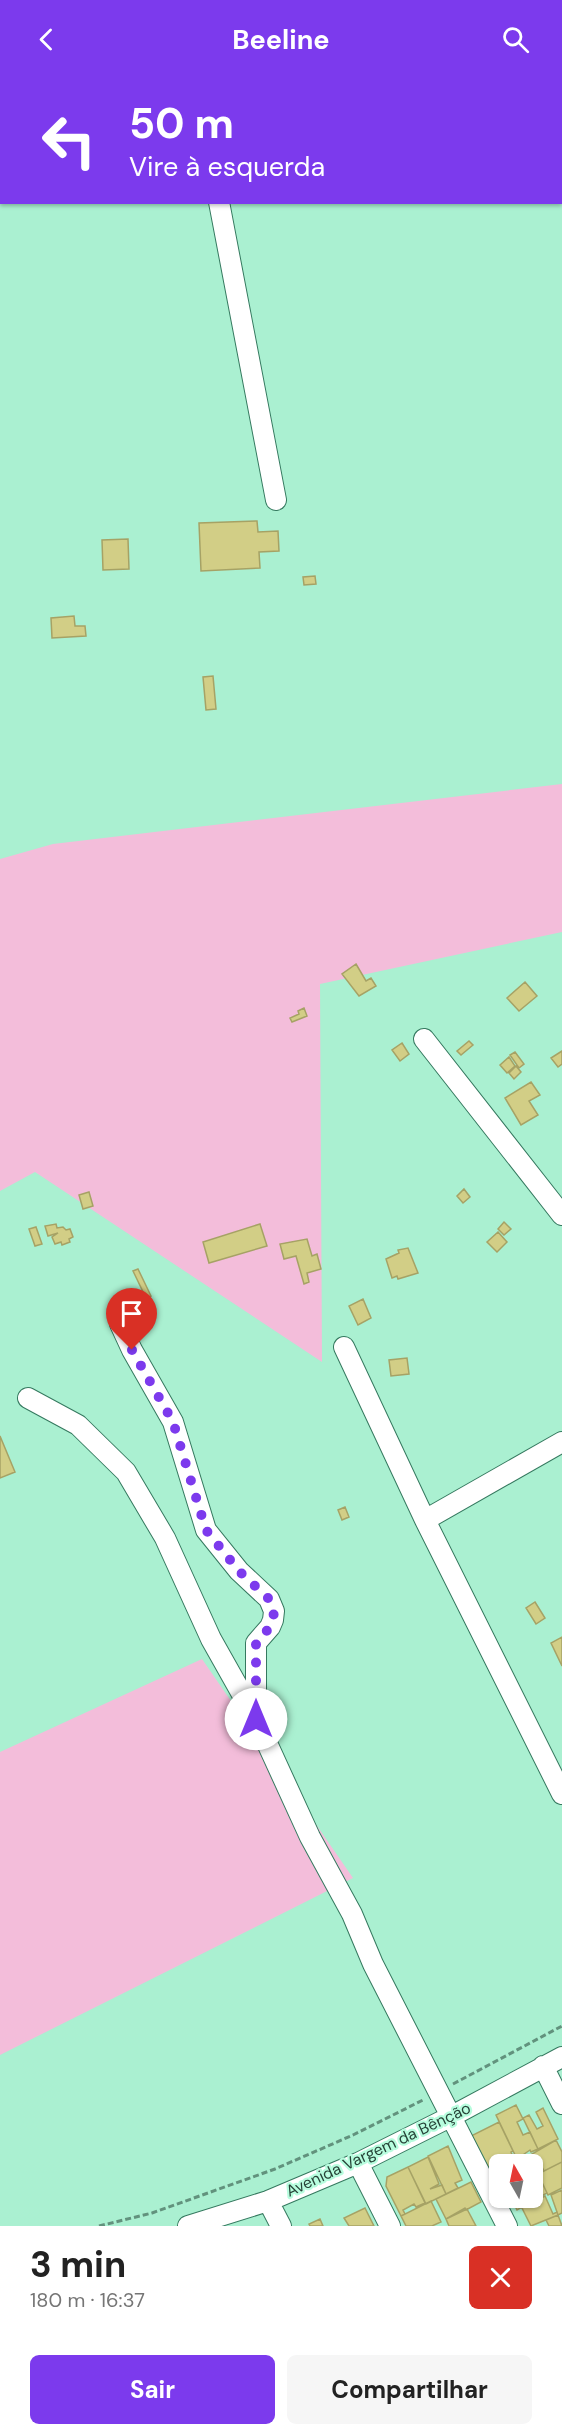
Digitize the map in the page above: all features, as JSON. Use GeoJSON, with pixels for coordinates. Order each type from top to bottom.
{"type":"FeatureCollection","features":[{"type":"Feature","properties":{"kind":"street"},"geometry":{"type":"LineString","coordinates":[[219,204],[276,500]]}},
{"type":"Feature","properties":{"kind":"street"},"geometry":{"type":"LineString","coordinates":[[424,1039],[562,1215]]}},
{"type":"Feature","properties":{"kind":"street"},"geometry":{"type":"LineString","coordinates":[[120,1324],[132,1350],[173,1422],[206,1530],[239,1571],[269,1599],[274,1611],[270,1627],[256,1643],[256,1719]]}},
{"type":"Feature","properties":{"kind":"street"},"geometry":{"type":"LineString","coordinates":[[344,1347],[425,1520],[562,1794]]}},
{"type":"Feature","properties":{"kind":"street"},"geometry":{"type":"LineString","coordinates":[[28,1398],[78,1425],[126,1472],[165,1538],[211,1639],[256,1719],[310,1837],[352,1914],[373,1964],[507,2226]]}},
{"type":"Feature","properties":{"kind":"street"},"geometry":{"type":"LineString","coordinates":[[425,1520],[562,1442]]}},
{"type":"Feature","properties":{"kind":"street","name":"Avenida Vargem da Bênção"},"geometry":{"type":"LineString","coordinates":[[188,2226],[268,2201],[358,2163],[562,2057]]}},
{"type":"Feature","properties":{"kind":"street"},"geometry":{"type":"LineString","coordinates":[[543,2066],[562,2104]]}},
{"type":"Feature","properties":{"kind":"street"},"geometry":{"type":"LineString","coordinates":[[358,2163],[390,2226]]}},
{"type":"Feature","properties":{"kind":"street"},"geometry":{"type":"LineString","coordinates":[[268,2201],[281,2226]]}},
{"type":"Feature","properties":{"kind":"path"},"geometry":{"type":"LineString","coordinates":[[99,2226],[152,2213],[275,2169],[353,2135],[562,2026]]}},
{"type":"Feature","properties":{"kind":"shaded area"},"geometry":{"type":"Polygon","coordinates":[[[562,784],[562,932],[320,984],[322,1362],[35,1172],[0,1191],[0,859],[53,844],[562,784]]]}},
{"type":"Feature","properties":{"kind":"shaded area"},"geometry":{"type":"Polygon","coordinates":[[[202,1659],[353,1878],[0,2055],[0,1752],[202,1659]]]}},
{"type":"Feature","properties":{"kind":"building"},"geometry":{"type":"Polygon","coordinates":[[[257,521],[258,532],[278,531],[279,551],[259,552],[260,568],[201,571],[199,523],[257,521]]]}},
{"type":"Feature","properties":{"kind":"building"},"geometry":{"type":"Polygon","coordinates":[[[128,539],[129,569],[103,570],[102,540],[128,539]]]}},
{"type":"Feature","properties":{"kind":"building"},"geometry":{"type":"Polygon","coordinates":[[[315,576],[316,584],[304,585],[303,577],[315,576]]]}},
{"type":"Feature","properties":{"kind":"building"},"geometry":{"type":"Polygon","coordinates":[[[74,616],[75,626],[85,626],[86,636],[52,638],[51,618],[74,616]]]}},
{"type":"Feature","properties":{"kind":"building"},"geometry":{"type":"Polygon","coordinates":[[[213,676],[216,709],[206,710],[203,677],[213,676]]]}},
{"type":"Feature","properties":{"kind":"building"},"geometry":{"type":"Polygon","coordinates":[[[356,964],[366,981],[371,978],[376,986],[359,996],[342,974],[356,964]]]}},
{"type":"Feature","properties":{"kind":"building"},"geometry":{"type":"Polygon","coordinates":[[[525,982],[537,996],[519,1011],[507,998],[525,982]]]}},
{"type":"Feature","properties":{"kind":"building"},"geometry":{"type":"Polygon","coordinates":[[[304,1008],[307,1016],[292,1022],[290,1018],[299,1014],[298,1011],[304,1008]]]}},
{"type":"Feature","properties":{"kind":"building"},"geometry":{"type":"Polygon","coordinates":[[[469,1041],[473,1045],[461,1055],[457,1051],[469,1041]]]}},
{"type":"Feature","properties":{"kind":"building"},"geometry":{"type":"Polygon","coordinates":[[[402,1043],[409,1054],[400,1061],[392,1050],[402,1043]]]}},
{"type":"Feature","properties":{"kind":"building"},"geometry":{"type":"Polygon","coordinates":[[[562,1051],[562,1064],[558,1067],[551,1058],[562,1051]]]}},
{"type":"Feature","properties":{"kind":"building"},"geometry":{"type":"Polygon","coordinates":[[[515,1052],[524,1064],[519,1068],[510,1055],[515,1052]]]}},
{"type":"Feature","properties":{"kind":"building"},"geometry":{"type":"Polygon","coordinates":[[[509,1057],[515,1066],[507,1073],[500,1065],[509,1057]]]}},
{"type":"Feature","properties":{"kind":"building"},"geometry":{"type":"Polygon","coordinates":[[[516,1066],[521,1072],[514,1079],[509,1073],[516,1066]]]}},
{"type":"Feature","properties":{"kind":"building"},"geometry":{"type":"Polygon","coordinates":[[[531,1082],[540,1095],[529,1101],[538,1115],[521,1125],[505,1098],[531,1082]]]}},
{"type":"Feature","properties":{"kind":"building"},"geometry":{"type":"Polygon","coordinates":[[[464,1189],[470,1197],[463,1203],[457,1196],[464,1189]]]}},
{"type":"Feature","properties":{"kind":"building"},"geometry":{"type":"Polygon","coordinates":[[[89,1192],[93,1206],[83,1209],[79,1195],[89,1192]]]}},
{"type":"Feature","properties":{"kind":"building"},"geometry":{"type":"Polygon","coordinates":[[[504,1222],[511,1229],[504,1235],[498,1229],[504,1222]]]}},
{"type":"Feature","properties":{"kind":"building"},"geometry":{"type":"Polygon","coordinates":[[[56,1224],[57,1228],[70,1229],[73,1237],[69,1239],[70,1242],[62,1245],[61,1242],[55,1244],[52,1237],[58,1233],[48,1236],[45,1226],[56,1224]]]}},
{"type":"Feature","properties":{"kind":"building"},"geometry":{"type":"Polygon","coordinates":[[[260,1224],[267,1246],[209,1263],[203,1242],[260,1224]]]}},
{"type":"Feature","properties":{"kind":"building"},"geometry":{"type":"Polygon","coordinates":[[[36,1227],[42,1244],[35,1246],[29,1229],[36,1227]]]}},
{"type":"Feature","properties":{"kind":"building"},"geometry":{"type":"Polygon","coordinates":[[[498,1232],[507,1242],[497,1252],[487,1242],[498,1232]]]}},
{"type":"Feature","properties":{"kind":"building"},"geometry":{"type":"Polygon","coordinates":[[[307,1239],[312,1256],[317,1254],[321,1269],[307,1273],[309,1282],[304,1284],[296,1256],[284,1259],[280,1244],[307,1239]]]}},
{"type":"Feature","properties":{"kind":"building"},"geometry":{"type":"Polygon","coordinates":[[[408,1248],[418,1273],[398,1279],[397,1276],[392,1278],[386,1259],[399,1253],[398,1250],[408,1248]]]}},
{"type":"Feature","properties":{"kind":"building"},"geometry":{"type":"Polygon","coordinates":[[[138,1269],[151,1296],[146,1298],[133,1271],[138,1269]]]}},
{"type":"Feature","properties":{"kind":"building"},"geometry":{"type":"Polygon","coordinates":[[[363,1299],[371,1318],[358,1325],[349,1306],[363,1299]]]}},
{"type":"Feature","properties":{"kind":"building"},"geometry":{"type":"Polygon","coordinates":[[[407,1358],[409,1374],[391,1376],[389,1360],[407,1358]]]}},
{"type":"Feature","properties":{"kind":"building"},"geometry":{"type":"Polygon","coordinates":[[[0,1436],[15,1472],[0,1478],[0,1436]]]}},
{"type":"Feature","properties":{"kind":"building"},"geometry":{"type":"Polygon","coordinates":[[[345,1507],[349,1517],[342,1520],[338,1510],[345,1507]]]}},
{"type":"Feature","properties":{"kind":"building"},"geometry":{"type":"Polygon","coordinates":[[[535,1602],[545,1618],[536,1624],[526,1608],[535,1602]]]}},
{"type":"Feature","properties":{"kind":"building"},"geometry":{"type":"Polygon","coordinates":[[[562,1637],[562,1666],[551,1643],[562,1637]]]}},
{"type":"Feature","properties":{"kind":"building"},"geometry":{"type":"Polygon","coordinates":[[[516,2105],[523,2119],[517,2122],[523,2135],[530,2132],[538,2149],[524,2154],[515,2154],[496,2115],[516,2105]]]}},
{"type":"Feature","properties":{"kind":"building"},"geometry":{"type":"Polygon","coordinates":[[[543,2108],[558,2139],[538,2149],[523,2118],[529,2115],[537,2129],[543,2126],[536,2112],[543,2108]]]}},
{"type":"Feature","properties":{"kind":"building"},"geometry":{"type":"Polygon","coordinates":[[[499,2122],[513,2151],[512,2154],[489,2154],[489,2171],[471,2136],[499,2122]]]}},
{"type":"Feature","properties":{"kind":"building"},"geometry":{"type":"Polygon","coordinates":[[[556,2140],[562,2152],[562,2162],[544,2171],[543,2154],[532,2154],[556,2140]]]}},
{"type":"Feature","properties":{"kind":"building"},"geometry":{"type":"Polygon","coordinates":[[[448,2146],[462,2180],[455,2183],[458,2188],[446,2194],[428,2156],[448,2146]]]}},
{"type":"Feature","properties":{"kind":"building"},"geometry":{"type":"Polygon","coordinates":[[[428,2157],[439,2184],[430,2189],[442,2185],[446,2194],[426,2204],[408,2167],[428,2157]]]}},
{"type":"Feature","properties":{"kind":"building"},"geometry":{"type":"Polygon","coordinates":[[[562,2162],[562,2188],[548,2195],[543,2184],[543,2172],[562,2162]]]}},
{"type":"Feature","properties":{"kind":"building"},"geometry":{"type":"Polygon","coordinates":[[[408,2167],[425,2203],[416,2207],[414,2204],[403,2210],[405,2214],[401,2216],[386,2186],[387,2177],[408,2167]]]}},
{"type":"Feature","properties":{"kind":"building"},"geometry":{"type":"Polygon","coordinates":[[[471,2182],[481,2202],[446,2219],[436,2199],[471,2182]]]}},
{"type":"Feature","properties":{"kind":"building"},"geometry":{"type":"Polygon","coordinates":[[[562,2190],[562,2213],[558,2215],[551,2195],[562,2190]]]}},
{"type":"Feature","properties":{"kind":"building"},"geometry":{"type":"Polygon","coordinates":[[[545,2196],[553,2214],[557,2212],[558,2215],[531,2226],[522,2208],[543,2208],[543,2197],[545,2196]]]}},
{"type":"Feature","properties":{"kind":"building"},"geometry":{"type":"Polygon","coordinates":[[[431,2201],[441,2222],[432,2226],[406,2226],[401,2216],[431,2201]]]}},
{"type":"Feature","properties":{"kind":"building"},"geometry":{"type":"Polygon","coordinates":[[[365,2208],[374,2226],[349,2226],[344,2218],[365,2208]]]}},
{"type":"Feature","properties":{"kind":"building"},"geometry":{"type":"Polygon","coordinates":[[[467,2209],[476,2226],[449,2226],[446,2219],[467,2209]]]}},
{"type":"Feature","properties":{"kind":"building"},"geometry":{"type":"Polygon","coordinates":[[[558,2215],[562,2226],[549,2226],[546,2220],[558,2215]]]}},
{"type":"Feature","properties":{"kind":"building"},"geometry":{"type":"Polygon","coordinates":[[[320,2219],[323,2226],[310,2226],[309,2224],[320,2219]]]}},
{"type":"Feature","properties":{"kind":"route"},"geometry":{"type":"LineString","coordinates":[[132,1350],[173,1422],[198,1511],[206,1530],[239,1571],[269,1599],[274,1611],[270,1627],[256,1643],[256,1719]]}}]}
